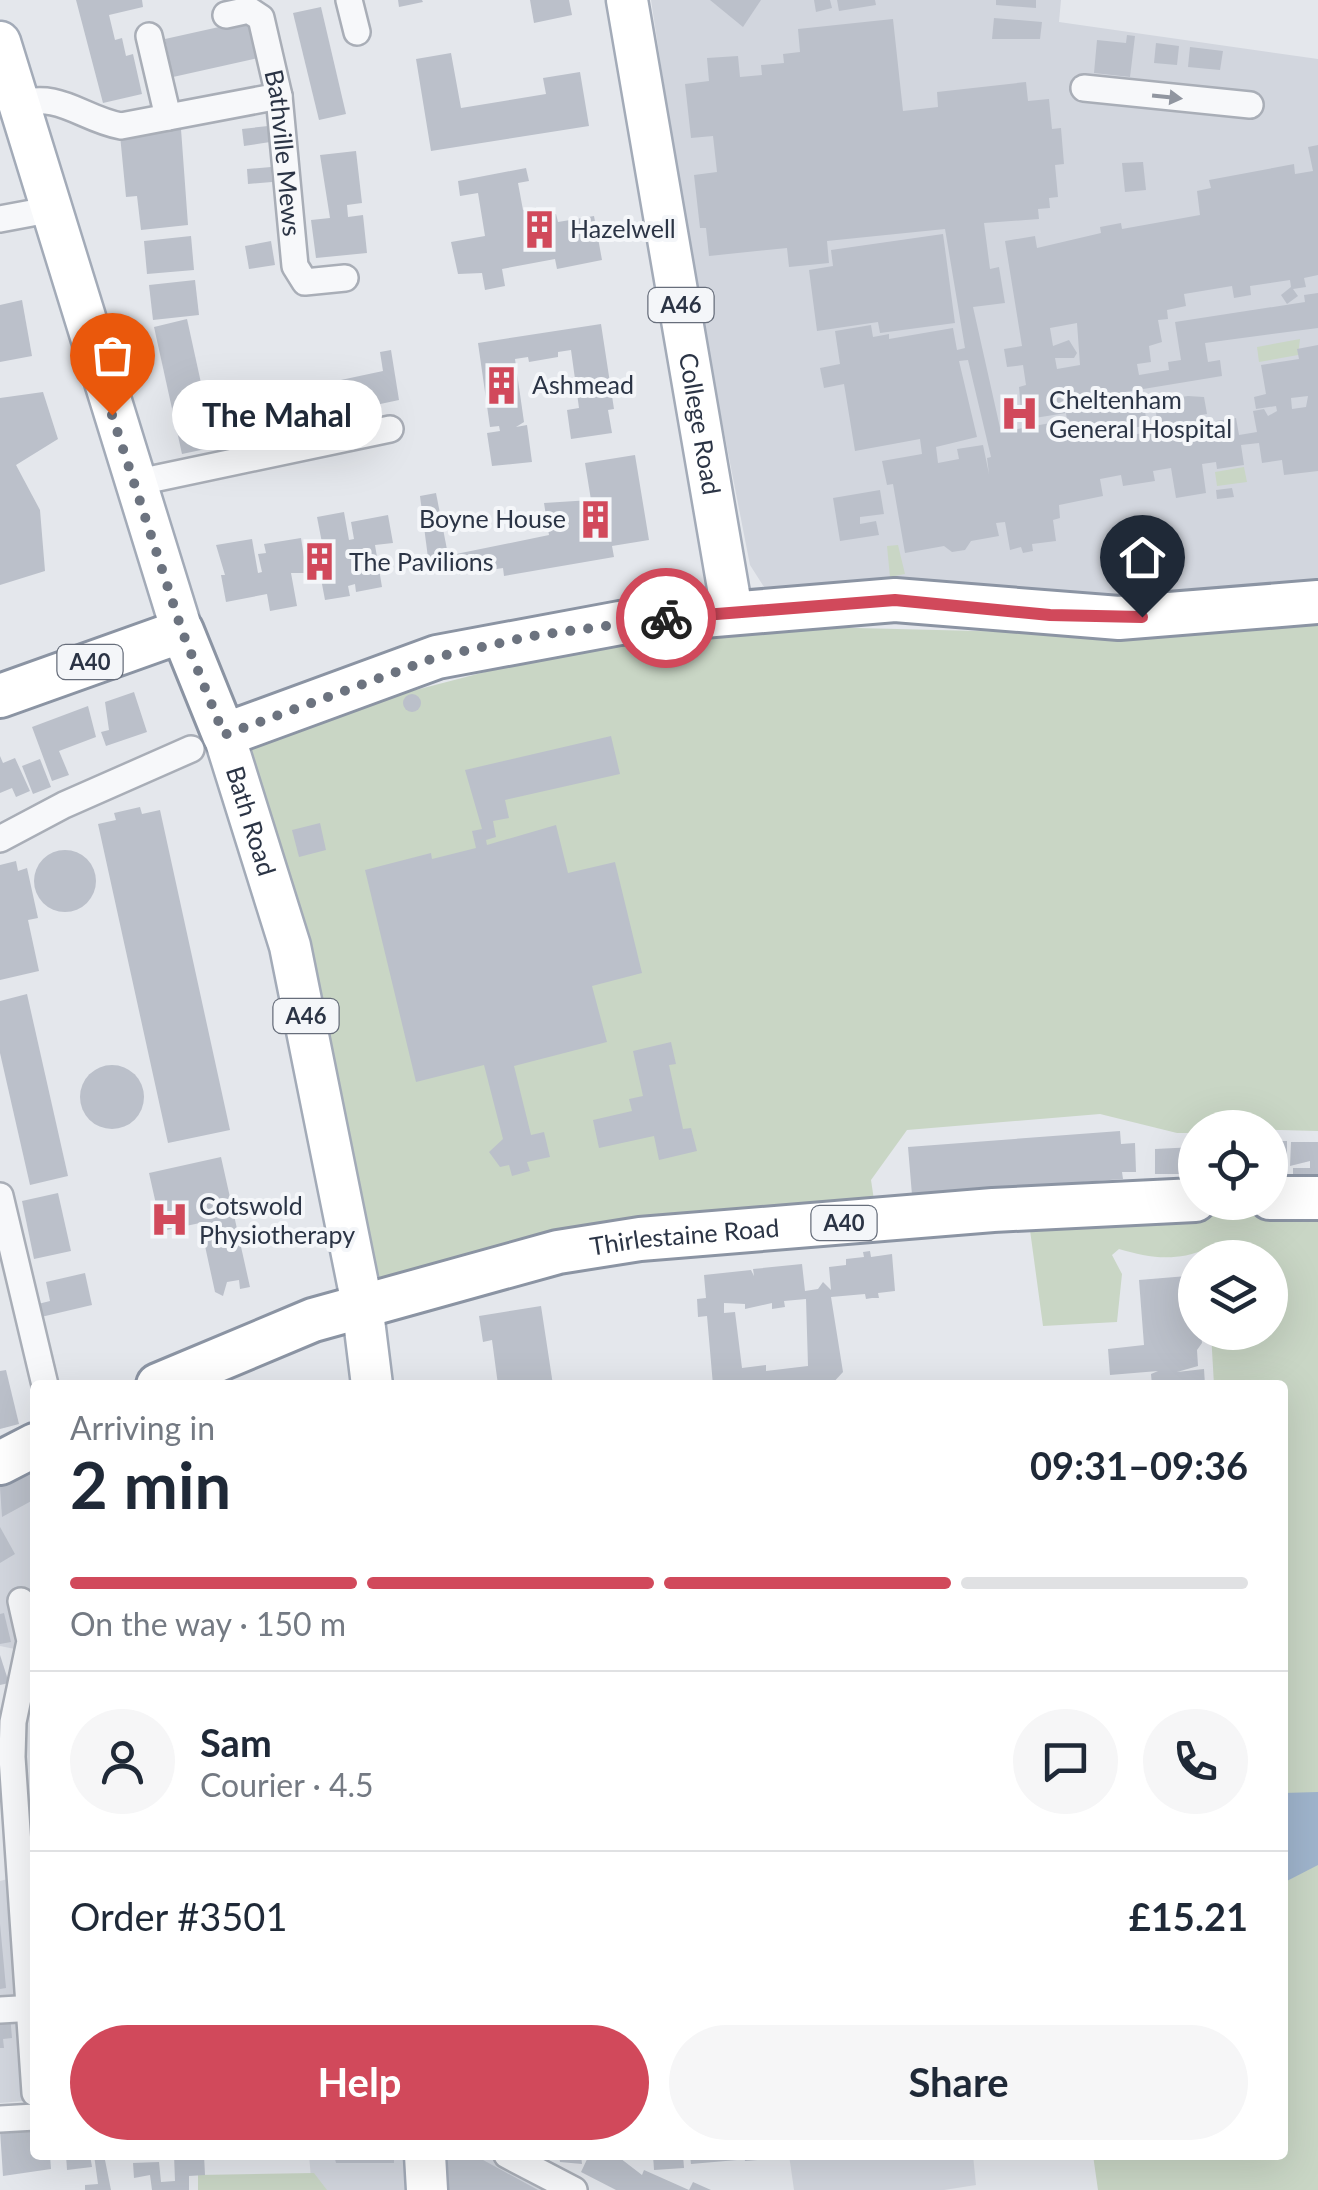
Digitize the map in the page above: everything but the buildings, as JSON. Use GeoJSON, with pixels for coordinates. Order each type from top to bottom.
{"type":"FeatureCollection","features":[{"type":"Feature","properties":{"kind":"highway"},"geometry":{"type":"LineString","coordinates":[[208,742],[437,657],[532,636],[732,612],[895,600],[1119,618],[1318,602]]}},
{"type":"Feature","properties":{"kind":"highway","name":"A40"},"geometry":{"type":"LineString","coordinates":[[0,696],[182,631]]}},
{"type":"Feature","properties":{"kind":"highway","name":"Bath Road"},"geometry":{"type":"LineString","coordinates":[[182,631],[208,742]]}},
{"type":"Feature","properties":{"kind":"highway"},"geometry":{"type":"LineString","coordinates":[[1288,1198],[1318,1198]]}},
{"type":"Feature","properties":{"kind":"highway","name":"Thirlestaine Road"},"geometry":{"type":"LineString","coordinates":[[362,1304],[558,1252],[640,1239],[994,1210],[1178,1201]]}},
{"type":"Feature","properties":{"kind":"highway","name":"A40"},"geometry":{"type":"LineString","coordinates":[[169,1380],[242,1348],[362,1304]]}},
{"type":"Feature","properties":{"kind":"highway"},"geometry":{"type":"LineString","coordinates":[[0,1464],[30,1448]]}},
{"type":"Feature","properties":{"kind":"main road","name":"College Road"},"geometry":{"type":"LineString","coordinates":[[627,0],[732,612]]}},
{"type":"Feature","properties":{"kind":"main road","name":"Bath Road"},"geometry":{"type":"LineString","coordinates":[[0,42],[48,210],[182,631]]}},
{"type":"Feature","properties":{"kind":"main road","name":"Bath Road"},"geometry":{"type":"LineString","coordinates":[[208,742],[290,946],[362,1304],[371,1380]]}},
{"type":"Feature","properties":{"kind":"main road"},"geometry":{"type":"LineString","coordinates":[[425,2160],[427,2190]]}},
{"type":"Feature","properties":{"kind":"street"},"geometry":{"type":"LineString","coordinates":[[350,0],[357,32]]}},
{"type":"Feature","properties":{"kind":"street","name":"Bathville Mews"},"geometry":{"type":"LineString","coordinates":[[226,15],[249,10],[261,18],[278,96],[295,266],[306,282],[346,278]]}},
{"type":"Feature","properties":{"kind":"street"},"geometry":{"type":"LineString","coordinates":[[149,36],[168,117]]}},
{"type":"Feature","properties":{"kind":"street"},"geometry":{"type":"LineString","coordinates":[[1084,88],[1250,106]]}},
{"type":"Feature","properties":{"kind":"street"},"geometry":{"type":"LineString","coordinates":[[16,104],[58,100],[98,120],[121,126],[278,96]]}},
{"type":"Feature","properties":{"kind":"street"},"geometry":{"type":"LineString","coordinates":[[0,219],[48,210]]}},
{"type":"Feature","properties":{"kind":"street"},"geometry":{"type":"LineString","coordinates":[[134,483],[390,429]]}},
{"type":"Feature","properties":{"kind":"street"},"geometry":{"type":"LineString","coordinates":[[0,839],[64,805],[208,742]]}},
{"type":"Feature","properties":{"kind":"street"},"geometry":{"type":"LineString","coordinates":[[0,1196],[45,1380]]}},
{"type":"Feature","properties":{"kind":"street"},"geometry":{"type":"LineString","coordinates":[[22,1602],[30,1641],[6,1724],[23,1756],[9,1885],[30,1997]]}},
{"type":"Feature","properties":{"kind":"street"},"geometry":{"type":"LineString","coordinates":[[0,2010],[30,2008]]}},
{"type":"Feature","properties":{"kind":"street"},"geometry":{"type":"LineString","coordinates":[[0,2118],[30,2116]]}},
{"type":"Feature","properties":{"kind":"street"},"geometry":{"type":"LineString","coordinates":[[517,2160],[569,2189]]}},
{"type":"Feature","properties":{"kind":"shaded area","name":"Cheltenham General Hospital"},"geometry":{"type":"Polygon","coordinates":[[[651,0],[1061,0],[1059,22],[1318,59],[1318,582],[1158,599],[771,598],[750,565],[691,263],[651,0]]]}},
{"type":"Feature","properties":{"kind":"shaded area"},"geometry":{"type":"Polygon","coordinates":[[[30,1469],[30,1652],[0,1646],[0,1486],[30,1469]]]}},
{"type":"Feature","properties":{"kind":"shaded area"},"geometry":{"type":"Polygon","coordinates":[[[30,1873],[30,2100],[0,2103],[0,1881],[30,1873]]]}},
{"type":"Feature","properties":{"kind":"shaded area"},"geometry":{"type":"Polygon","coordinates":[[[309,2160],[546,2160],[549,2190],[312,2190],[309,2160]]]}},
{"type":"Feature","properties":{"kind":"shaded area"},"geometry":{"type":"Polygon","coordinates":[[[790,2160],[974,2160],[976,2185],[944,2190],[794,2190],[790,2160]]]}},
{"type":"Feature","properties":{"kind":"green space"},"geometry":{"type":"Polygon","coordinates":[[[1300,339],[1298,355],[1259,362],[1257,347],[1300,339]]]}},
{"type":"Feature","properties":{"kind":"green space"},"geometry":{"type":"Polygon","coordinates":[[[1244,467],[1247,482],[1217,486],[1215,472],[1244,467]]]}},
{"type":"Feature","properties":{"kind":"green space"},"geometry":{"type":"Polygon","coordinates":[[[898,545],[905,574],[890,577],[887,546],[898,545]]]}},
{"type":"Feature","properties":{"kind":"green space"},"geometry":{"type":"Polygon","coordinates":[[[1318,620],[1318,1131],[1288,1130],[1288,1110],[1178,1110],[1178,1133],[1100,1114],[907,1130],[871,1180],[877,1220],[362,1304],[238,748],[385,698],[551,655],[776,626],[1172,636],[1318,620]]]}},
{"type":"Feature","properties":{"kind":"green space"},"geometry":{"type":"Polygon","coordinates":[[[1318,1198],[1318,2190],[1098,2190],[1094,2160],[1288,2160],[1288,1380],[1214,1380],[1212,1350],[1288,1350],[1288,1240],[1178,1240],[1178,1256],[1141,1255],[1119,1249],[1112,1255],[1122,1274],[1117,1322],[1043,1326],[1027,1208],[1178,1203],[1178,1220],[1288,1220],[1288,1199],[1318,1198]]]}},
{"type":"Feature","properties":{"kind":"green space"},"geometry":{"type":"Polygon","coordinates":[[[314,2173],[327,2190],[198,2190],[198,2175],[314,2173]]]}},
{"type":"Feature","properties":{"kind":"water"},"geometry":{"type":"Polygon","coordinates":[[[1318,1792],[1318,1865],[1288,1880],[1288,1793],[1318,1792]]]}},
{"type":"Feature","properties":{"kind":"way so far"},"geometry":{"type":"LineString","coordinates":[[112,415],[182,631],[224,735],[437,657],[532,636],[666,618]]}},
{"type":"Feature","properties":{"kind":"place","name":"Hazelwell"},"geometry":{"type":"Point","coordinates":[540,229]}},
{"type":"Feature","properties":{"kind":"place","name":"Ashmead"},"geometry":{"type":"Point","coordinates":[502,385]}},
{"type":"Feature","properties":{"kind":"place","name":"Cheltenham General Hospital"},"geometry":{"type":"Point","coordinates":[1019,414]}},
{"type":"Feature","properties":{"kind":"place","name":"The Mahal"},"geometry":{"type":"Point","coordinates":[112,415]}},
{"type":"Feature","properties":{"kind":"place","name":"Boyne House"},"geometry":{"type":"Point","coordinates":[596,519]}},
{"type":"Feature","properties":{"kind":"place","name":"The Pavilions"},"geometry":{"type":"Point","coordinates":[319,562]}},
{"type":"Feature","properties":{"kind":"place","name":"Cotswold Physiotherapy"},"geometry":{"type":"Point","coordinates":[169,1220]}},
{"type":"Feature","properties":{"kind":"route"},"geometry":{"type":"LineString","coordinates":[[666,618],[895,600],[1050,615],[1142,617]]}}]}
